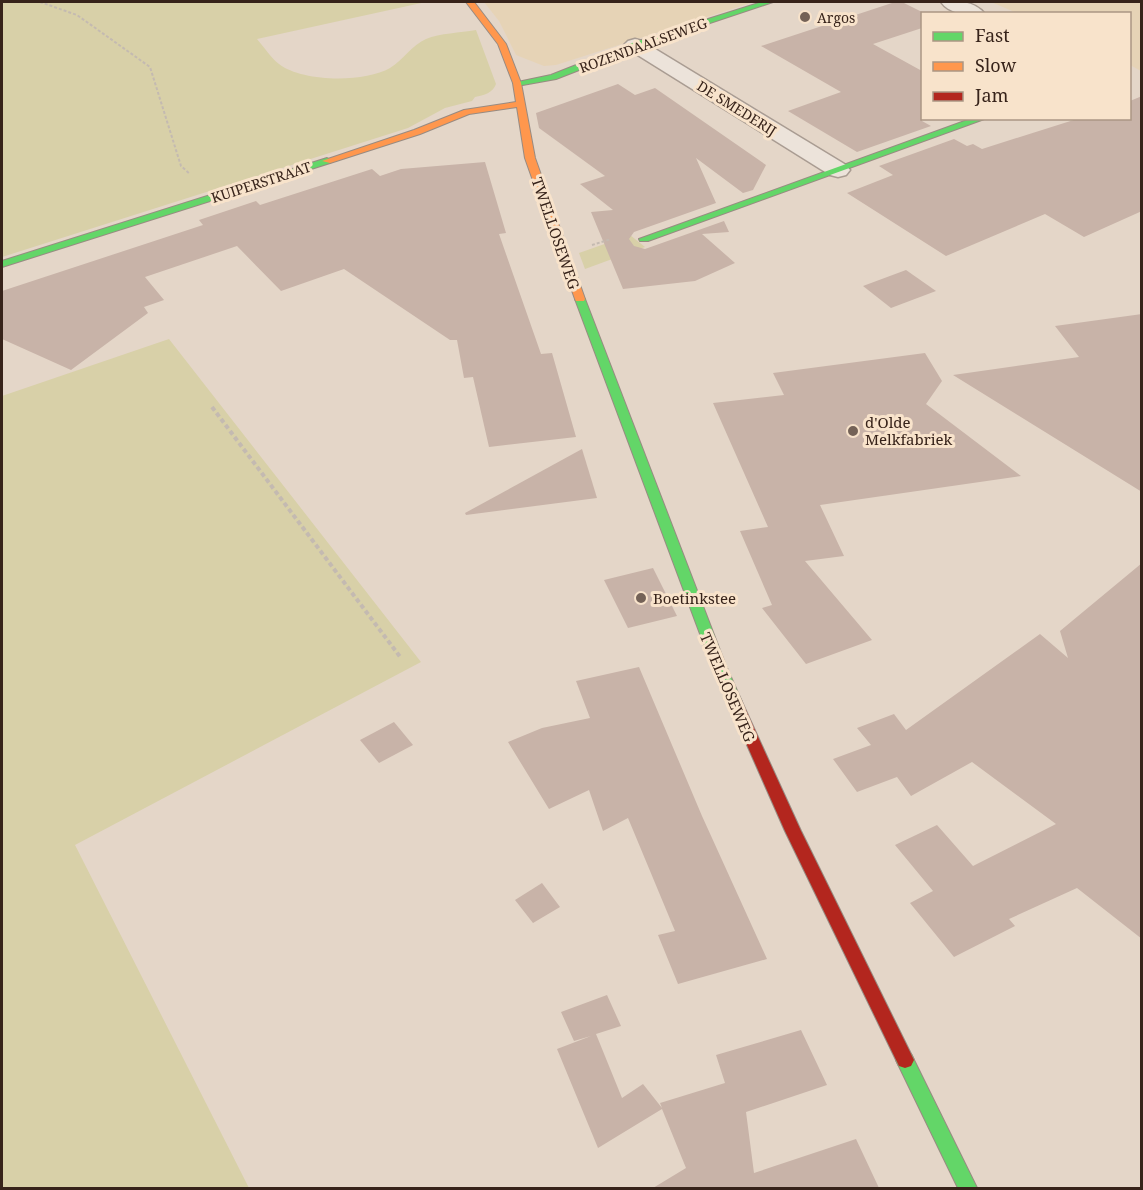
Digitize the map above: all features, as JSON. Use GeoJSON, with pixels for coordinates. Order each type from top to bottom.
{"type":"FeatureCollection","features":[{"type":"Feature","properties":{"kind":"main road","name":"TWELLOSEWEG"},"geometry":{"type":"LineString","coordinates":[[470,2],[502,44],[517,83],[530,158],[563,254],[699,618],[752,744],[886,1025],[968,1188]]}},
{"type":"Feature","properties":{"kind":"main road","name":"ROZENDAALSEWEG"},"geometry":{"type":"LineString","coordinates":[[517,83],[553,78],[635,45],[769,2]]}},
{"type":"Feature","properties":{"kind":"main road","name":"KUIPERSTRAAT"},"geometry":{"type":"LineString","coordinates":[[2,264],[417,132],[453,114],[492,106],[521,104]]}},
{"type":"Feature","properties":{"kind":"main road"},"geometry":{"type":"LineString","coordinates":[[644,239],[977,120]]}},
{"type":"Feature","properties":{"kind":"street"},"geometry":{"type":"LineString","coordinates":[[951,2],[971,12]]}},
{"type":"Feature","properties":{"kind":"street","name":"DE SMEDERIJ"},"geometry":{"type":"LineString","coordinates":[[635,45],[838,170]]}},
{"type":"Feature","properties":{"kind":"path"},"geometry":{"type":"LineString","coordinates":[[40,2],[77,15],[150,66],[181,166],[216,196]]}},
{"type":"Feature","properties":{"kind":"path"},"geometry":{"type":"LineString","coordinates":[[563,254],[634,232],[644,239]]}},
{"type":"Feature","properties":{"kind":"path"},"geometry":{"type":"LineString","coordinates":[[212,407],[401,658]]}},
{"type":"Feature","properties":{"kind":"shaded area"},"geometry":{"type":"Polygon","coordinates":[[[2,2],[426,2],[257,39],[276,62],[289,70],[317,77],[350,78],[379,73],[390,68],[426,39],[476,30],[496,84],[493,90],[475,97],[472,101],[445,108],[408,128],[2,257],[2,2]]]}},
{"type":"Feature","properties":{"kind":"shaded area"},"geometry":{"type":"Polygon","coordinates":[[[484,2],[754,2],[556,65],[544,66],[516,55],[499,21],[484,2]]]}},
{"type":"Feature","properties":{"kind":"shaded area"},"geometry":{"type":"Polygon","coordinates":[[[991,2],[1141,2],[1141,71],[1131,66],[1131,12],[1015,12],[991,2]]]}},
{"type":"Feature","properties":{"kind":"shaded area"},"geometry":{"type":"Polygon","coordinates":[[[630,235],[645,247],[585,269],[579,253],[630,235]]]}},
{"type":"Feature","properties":{"kind":"shaded area"},"geometry":{"type":"Polygon","coordinates":[[[169,339],[421,662],[75,845],[249,1188],[2,1188],[2,396],[169,339]]]}},
{"type":"Feature","properties":{"kind":"building"},"geometry":{"type":"Polygon","coordinates":[[[895,2],[902,2],[922,12],[921,28],[873,44],[921,70],[921,120],[931,126],[857,152],[788,111],[841,92],[761,46],[895,2]]]}},
{"type":"Feature","properties":{"kind":"building"},"geometry":{"type":"Polygon","coordinates":[[[618,84],[635,95],[655,88],[766,165],[753,190],[743,193],[696,158],[716,203],[634,232],[629,239],[634,246],[645,249],[724,221],[729,232],[702,234],[735,263],[695,281],[623,289],[591,212],[613,210],[580,184],[605,176],[539,128],[536,113],[618,84]]]}},
{"type":"Feature","properties":{"kind":"building"},"geometry":{"type":"Polygon","coordinates":[[[1142,96],[1142,211],[1084,237],[1045,214],[946,256],[847,193],[893,175],[879,166],[954,139],[967,146],[973,144],[982,149],[1074,120],[1131,120],[1131,101],[1142,96]]]}},
{"type":"Feature","properties":{"kind":"building"},"geometry":{"type":"Polygon","coordinates":[[[485,162],[506,233],[499,234],[541,354],[552,353],[576,437],[489,447],[473,377],[464,378],[457,340],[450,340],[344,269],[281,291],[237,246],[145,277],[164,300],[144,307],[148,313],[71,370],[2,339],[2,291],[203,225],[199,220],[256,201],[260,205],[372,169],[380,176],[401,169],[485,162]]]}},
{"type":"Feature","properties":{"kind":"building"},"geometry":{"type":"Polygon","coordinates":[[[906,270],[936,291],[891,308],[863,286],[906,270]]]}},
{"type":"Feature","properties":{"kind":"building"},"geometry":{"type":"Polygon","coordinates":[[[1142,314],[1142,492],[953,375],[1079,357],[1055,326],[1142,314]]]}},
{"type":"Feature","properties":{"kind":"building"},"geometry":{"type":"Polygon","coordinates":[[[925,353],[942,381],[926,404],[1021,476],[820,505],[844,556],[805,561],[872,640],[806,664],[762,608],[772,605],[740,531],[768,527],[713,403],[784,395],[773,373],[925,353]]]}},
{"type":"Feature","properties":{"kind":"building"},"geometry":{"type":"Polygon","coordinates":[[[582,449],[597,498],[466,515],[465,513],[582,449]]]}},
{"type":"Feature","properties":{"kind":"building"},"geometry":{"type":"Polygon","coordinates":[[[1142,563],[1142,939],[1077,888],[1009,919],[1015,926],[954,957],[910,903],[933,891],[895,845],[937,825],[973,866],[1056,824],[972,762],[911,796],[897,777],[857,792],[833,759],[871,745],[857,728],[894,714],[906,730],[1040,634],[1068,658],[1060,631],[1142,563]]]}},
{"type":"Feature","properties":{"kind":"building","name":"Boetinkstee"},"geometry":{"type":"Polygon","coordinates":[[[653,568],[677,616],[628,628],[604,580],[653,568]]]}},
{"type":"Feature","properties":{"kind":"building"},"geometry":{"type":"Polygon","coordinates":[[[639,667],[702,816],[767,959],[678,984],[658,935],[675,931],[628,818],[603,831],[589,790],[549,809],[508,742],[542,728],[590,718],[576,681],[639,667]]]}},
{"type":"Feature","properties":{"kind":"building"},"geometry":{"type":"Polygon","coordinates":[[[394,722],[413,745],[379,763],[360,740],[394,722]]]}},
{"type":"Feature","properties":{"kind":"building"},"geometry":{"type":"Polygon","coordinates":[[[542,883],[560,907],[533,923],[515,900],[542,883]]]}},
{"type":"Feature","properties":{"kind":"building"},"geometry":{"type":"Polygon","coordinates":[[[607,995],[621,1026],[596,1034],[622,1098],[643,1084],[662,1108],[660,1103],[725,1083],[716,1055],[801,1030],[827,1085],[746,1112],[754,1173],[856,1139],[879,1188],[653,1188],[686,1168],[662,1109],[598,1148],[557,1049],[591,1036],[574,1041],[561,1012],[607,995]]]}},
{"type":"Feature","properties":{"kind":"traffic: fast"},"geometry":{"type":"LineString","coordinates":[[517,83],[553,77],[635,45],[769,2]]}},
{"type":"Feature","properties":{"kind":"traffic: fast"},"geometry":{"type":"LineString","coordinates":[[644,239],[977,120]]}},
{"type":"Feature","properties":{"kind":"traffic: fast"},"geometry":{"type":"LineString","coordinates":[[2,264],[327,161]]}},
{"type":"Feature","properties":{"kind":"traffic: fast"},"geometry":{"type":"LineString","coordinates":[[580,299],[719,666],[735,702]]}},
{"type":"Feature","properties":{"kind":"traffic: fast"},"geometry":{"type":"LineString","coordinates":[[905,1060],[968,1188]]}},
{"type":"Feature","properties":{"kind":"traffic: slow"},"geometry":{"type":"LineString","coordinates":[[470,2],[502,44],[517,83],[530,158],[580,299]]}},
{"type":"Feature","properties":{"kind":"traffic: slow"},"geometry":{"type":"LineString","coordinates":[[327,161],[417,132],[467,112],[521,104]]}},
{"type":"Feature","properties":{"kind":"traffic: jam"},"geometry":{"type":"LineString","coordinates":[[735,702],[793,831],[905,1060]]}},
{"type":"Feature","properties":{"kind":"place","name":"Argos"},"geometry":{"type":"Point","coordinates":[805,17]}},
{"type":"Feature","properties":{"kind":"place","name":"d'Olde Melkfabriek"},"geometry":{"type":"Point","coordinates":[853,431]}},
{"type":"Feature","properties":{"kind":"place","name":"Boetinkstee"},"geometry":{"type":"Point","coordinates":[641,598]}}]}
